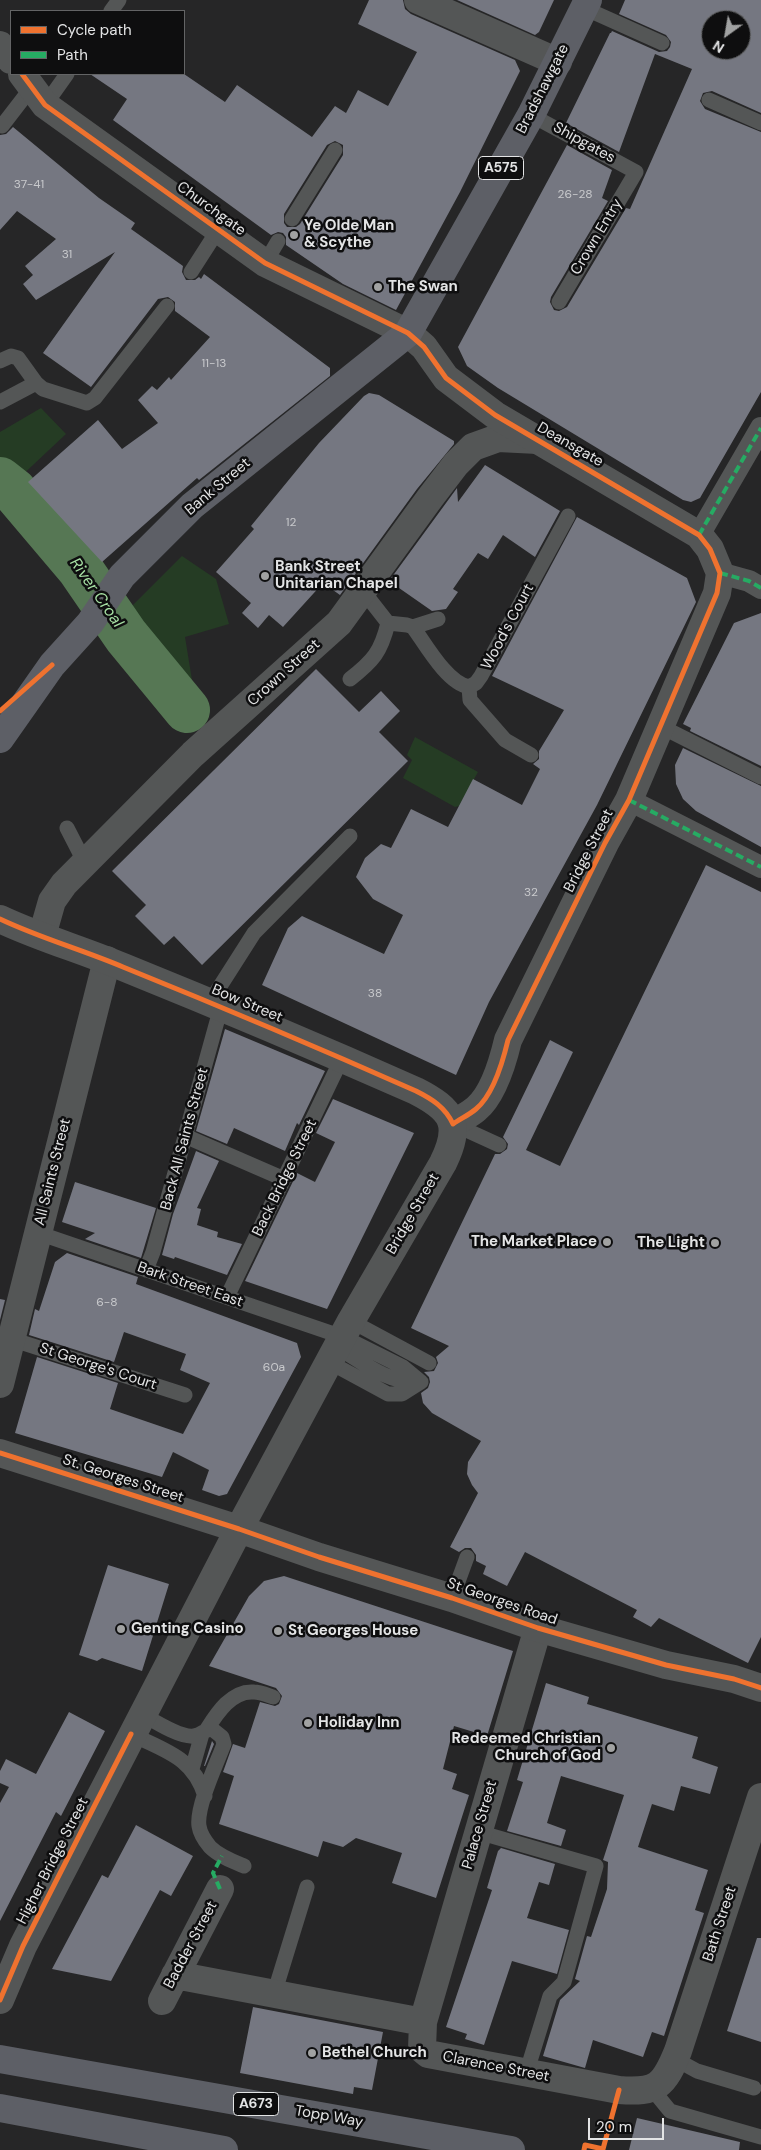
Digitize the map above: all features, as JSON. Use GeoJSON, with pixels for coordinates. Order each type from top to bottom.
{"type":"FeatureCollection","features":[{"type":"Feature","properties":{"kind":"main road","name":"Bradshawgate"},"geometry":{"type":"LineString","coordinates":[[408,333],[531,115],[586,4]]}},
{"type":"Feature","properties":{"kind":"main road","name":"Bank Street"},"geometry":{"type":"LineString","coordinates":[[52,665],[90,623],[122,576],[192,506],[408,333]]}},
{"type":"Feature","properties":{"kind":"main road","name":"A575"},"geometry":{"type":"LineString","coordinates":[[0,711],[52,665]]}},
{"type":"Feature","properties":{"kind":"main road","name":"A575"},"geometry":{"type":"LineString","coordinates":[[0,739],[52,665]]}},
{"type":"Feature","properties":{"kind":"main road","name":"Topp Way"},"geometry":{"type":"LineString","coordinates":[[0,2058],[511,2150]]}},
{"type":"Feature","properties":{"kind":"main road"},"geometry":{"type":"LineString","coordinates":[[0,2108],[224,2150]]}},
{"type":"Feature","properties":{"kind":"street"},"geometry":{"type":"LineString","coordinates":[[418,0],[558,62]]}},
{"type":"Feature","properties":{"kind":"street"},"geometry":{"type":"LineString","coordinates":[[0,45],[10,59]]}},
{"type":"Feature","properties":{"kind":"street","name":"Churchgate"},"geometry":{"type":"LineString","coordinates":[[33,88],[218,230],[271,252],[408,333]]}},
{"type":"Feature","properties":{"kind":"street","name":"Deansgate"},"geometry":{"type":"LineString","coordinates":[[408,333],[424,348],[446,378],[495,415],[699,535],[710,549],[720,572]]}},
{"type":"Feature","properties":{"kind":"street"},"geometry":{"type":"LineString","coordinates":[[699,535],[761,428]]}},
{"type":"Feature","properties":{"kind":"street","name":"Crown Street"},"geometry":{"type":"LineString","coordinates":[[15,927],[52,901],[64,884],[194,754],[339,623],[430,498],[456,464],[473,447],[498,438],[538,440]]}},
{"type":"Feature","properties":{"kind":"street"},"geometry":{"type":"LineString","coordinates":[[720,572],[749,581],[761,588]]}},
{"type":"Feature","properties":{"kind":"street","name":"Bridge Street"},"geometry":{"type":"LineString","coordinates":[[239,1529],[340,1342],[443,1162],[454,1136],[453,1124],[477,1108],[486,1097],[502,1064],[508,1040],[605,843],[629,800],[717,593],[720,572]]}},
{"type":"Feature","properties":{"kind":"street"},"geometry":{"type":"LineString","coordinates":[[629,800],[761,866]]}},
{"type":"Feature","properties":{"kind":"street","name":"Bow Street"},"geometry":{"type":"LineString","coordinates":[[15,927],[107,960],[342,1058],[430,1098],[448,1114],[453,1124]]}},
{"type":"Feature","properties":{"kind":"street","name":"All Saints Street"},"geometry":{"type":"LineString","coordinates":[[0,1384],[107,960]]}},
{"type":"Feature","properties":{"kind":"street","name":"St. Georges Street"},"geometry":{"type":"LineString","coordinates":[[0,1453],[239,1529]]}},
{"type":"Feature","properties":{"kind":"street","name":"St Georges Road"},"geometry":{"type":"LineString","coordinates":[[239,1529],[538,1628],[666,1665],[734,1679],[761,1688]]}},
{"type":"Feature","properties":{"kind":"street","name":"Higher Bridge Street"},"geometry":{"type":"LineString","coordinates":[[2,1987],[239,1529]]}},
{"type":"Feature","properties":{"kind":"street","name":"Palace Street"},"geometry":{"type":"LineString","coordinates":[[423,2022],[538,1628]]}},
{"type":"Feature","properties":{"kind":"street","name":"Bath Street"},"geometry":{"type":"LineString","coordinates":[[677,2055],[754,1843],[761,1797]]}},
{"type":"Feature","properties":{"kind":"street","name":"Badder Street"},"geometry":{"type":"LineString","coordinates":[[162,2001],[220,1889]]}},
{"type":"Feature","properties":{"kind":"street"},"geometry":{"type":"LineString","coordinates":[[175,1975],[423,2022]]}},
{"type":"Feature","properties":{"kind":"street","name":"Clarence Street"},"geometry":{"type":"LineString","coordinates":[[423,2022],[422,2048],[428,2054],[526,2074],[619,2090],[641,2092],[652,2089]]}},
{"type":"Feature","properties":{"kind":"street"},"geometry":{"type":"LineString","coordinates":[[652,2089],[663,2080],[677,2055]]}},
{"type":"Feature","properties":{"kind":"lane"},"geometry":{"type":"LineString","coordinates":[[586,4],[662,43]]}},
{"type":"Feature","properties":{"kind":"lane"},"geometry":{"type":"LineString","coordinates":[[2,126],[33,88],[65,75]]}},
{"type":"Feature","properties":{"kind":"lane"},"geometry":{"type":"LineString","coordinates":[[709,100],[761,123]]}},
{"type":"Feature","properties":{"kind":"lane","name":"Shipgates"},"geometry":{"type":"LineString","coordinates":[[531,115],[636,172]]}},
{"type":"Feature","properties":{"kind":"lane"},"geometry":{"type":"LineString","coordinates":[[292,219],[335,150]]}},
{"type":"Feature","properties":{"kind":"lane","name":"Crown Entry"},"geometry":{"type":"LineString","coordinates":[[559,302],[636,172]]}},
{"type":"Feature","properties":{"kind":"lane"},"geometry":{"type":"LineString","coordinates":[[191,272],[218,230]]}},
{"type":"Feature","properties":{"kind":"lane"},"geometry":{"type":"LineString","coordinates":[[0,361],[11,356],[18,358],[36,383],[43,389],[87,403],[95,398],[167,306]]}},
{"type":"Feature","properties":{"kind":"lane"},"geometry":{"type":"LineString","coordinates":[[0,402],[36,383]]}},
{"type":"Feature","properties":{"kind":"lane","name":"Wood's Court"},"geometry":{"type":"LineString","coordinates":[[468,687],[476,683],[481,676],[568,516]]}},
{"type":"Feature","properties":{"kind":"lane"},"geometry":{"type":"LineString","coordinates":[[364,591],[388,623],[413,627],[452,678],[461,686],[468,687],[470,700],[505,740],[531,755]]}},
{"type":"Feature","properties":{"kind":"lane"},"geometry":{"type":"LineString","coordinates":[[413,627],[438,619]]}},
{"type":"Feature","properties":{"kind":"lane"},"geometry":{"type":"LineString","coordinates":[[350,679],[369,664],[379,651],[388,623]]}},
{"type":"Feature","properties":{"kind":"lane"},"geometry":{"type":"LineString","coordinates":[[660,726],[761,778]]}},
{"type":"Feature","properties":{"kind":"lane"},"geometry":{"type":"LineString","coordinates":[[67,828],[85,863]]}},
{"type":"Feature","properties":{"kind":"lane","name":"Back All Saints Street"},"geometry":{"type":"LineString","coordinates":[[146,1270],[153,1252],[185,1136],[215,1004],[254,933],[350,836]]}},
{"type":"Feature","properties":{"kind":"lane","name":"Back Bridge Street"},"geometry":{"type":"LineString","coordinates":[[227,1297],[342,1058]]}},
{"type":"Feature","properties":{"kind":"lane"},"geometry":{"type":"LineString","coordinates":[[453,1124],[499,1145]]}},
{"type":"Feature","properties":{"kind":"lane"},"geometry":{"type":"LineString","coordinates":[[185,1136],[284,1179]]}},
{"type":"Feature","properties":{"kind":"lane","name":"Bark Street East"},"geometry":{"type":"LineString","coordinates":[[38,1233],[227,1297],[340,1342]]}},
{"type":"Feature","properties":{"kind":"lane","name":"St George's Court"},"geometry":{"type":"LineString","coordinates":[[12,1338],[185,1395]]}},
{"type":"Feature","properties":{"kind":"lane"},"geometry":{"type":"LineString","coordinates":[[340,1342],[429,1363]]}},
{"type":"Feature","properties":{"kind":"lane"},"geometry":{"type":"LineString","coordinates":[[340,1342],[403,1367],[421,1382],[402,1394],[388,1394],[340,1342]]}},
{"type":"Feature","properties":{"kind":"lane"},"geometry":{"type":"LineString","coordinates":[[452,1598],[467,1557]]}},
{"type":"Feature","properties":{"kind":"lane"},"geometry":{"type":"LineString","coordinates":[[192,1769],[205,1732],[218,1710],[242,1693],[255,1692],[273,1697]]}},
{"type":"Feature","properties":{"kind":"lane"},"geometry":{"type":"LineString","coordinates":[[137,1724],[192,1737],[205,1732],[217,1732],[222,1737],[224,1744],[205,1796],[199,1825],[202,1836],[210,1847],[222,1856],[244,1866]]}},
{"type":"Feature","properties":{"kind":"lane"},"geometry":{"type":"LineString","coordinates":[[137,1724],[192,1769],[200,1779],[205,1796]]}},
{"type":"Feature","properties":{"kind":"lane"},"geometry":{"type":"LineString","coordinates":[[478,1832],[596,1866],[564,1982],[550,1996],[526,2074]]}},
{"type":"Feature","properties":{"kind":"lane"},"geometry":{"type":"LineString","coordinates":[[274,1994],[306,1887]]}},
{"type":"Feature","properties":{"kind":"lane"},"geometry":{"type":"LineString","coordinates":[[677,2055],[697,2071],[754,2088]]}},
{"type":"Feature","properties":{"kind":"lane"},"geometry":{"type":"LineString","coordinates":[[652,2089],[670,2111],[761,2137]]}},
{"type":"Feature","properties":{"kind":"green space"},"geometry":{"type":"Polygon","coordinates":[[[41,408],[66,434],[0,496],[0,432],[41,408]]]}},
{"type":"Feature","properties":{"kind":"green space"},"geometry":{"type":"Polygon","coordinates":[[[182,556],[216,579],[229,624],[185,637],[192,680],[171,702],[124,650],[129,609],[182,556]]]}},
{"type":"Feature","properties":{"kind":"green space"},"geometry":{"type":"Polygon","coordinates":[[[415,737],[478,772],[459,806],[455,807],[403,778],[412,760],[407,755],[415,737]]]}},
{"type":"Feature","properties":{"kind":"building"},"geometry":{"type":"Polygon","coordinates":[[[369,0],[403,0],[405,9],[411,14],[515,60],[520,71],[460,192],[396,310],[343,284],[286,245],[286,237],[283,233],[278,232],[271,235],[113,120],[127,99],[91,75],[185,75],[225,102],[237,85],[312,137],[335,106],[346,113],[358,90],[388,106],[417,52],[358,24],[369,0]],[[335,141],[327,145],[284,214],[284,223],[287,227],[296,227],[300,224],[343,155],[343,145],[335,141]]]}},
{"type":"Feature","properties":{"kind":"building"},"geometry":{"type":"Polygon","coordinates":[[[457,0],[554,0],[539,32],[535,35],[457,0]]]}},
{"type":"Feature","properties":{"kind":"building"},"geometry":{"type":"Polygon","coordinates":[[[625,0],[761,0],[761,113],[712,91],[703,93],[700,101],[705,109],[761,132],[761,392],[700,498],[691,502],[683,500],[498,388],[467,366],[458,347],[567,145],[612,170],[602,198],[608,201],[551,297],[550,302],[554,310],[559,311],[567,307],[626,208],[630,209],[692,69],[655,54],[619,152],[566,123],[612,31],[659,52],[667,51],[670,47],[671,42],[666,35],[619,14],[625,0]]]}},
{"type":"Feature","properties":{"kind":"building"},"geometry":{"type":"Polygon","coordinates":[[[13,127],[99,198],[135,223],[131,229],[183,266],[182,272],[186,280],[195,280],[199,277],[201,279],[204,274],[330,368],[330,376],[199,480],[197,478],[102,562],[28,482],[98,420],[122,449],[158,423],[138,400],[152,386],[157,390],[169,377],[171,380],[210,337],[175,311],[175,302],[168,297],[158,299],[91,387],[43,353],[115,252],[36,300],[23,284],[33,275],[25,266],[56,239],[17,211],[0,230],[0,135],[6,134],[13,127]]]}},
{"type":"Feature","properties":{"kind":"building"},"geometry":{"type":"Polygon","coordinates":[[[369,393],[379,395],[454,441],[454,444],[417,489],[340,595],[323,583],[283,627],[269,615],[258,628],[242,613],[251,603],[216,572],[254,529],[251,526],[319,443],[369,393]]]}},
{"type":"Feature","properties":{"kind":"building"},"geometry":{"type":"Polygon","coordinates":[[[485,465],[560,511],[535,557],[503,535],[488,559],[478,553],[453,589],[458,592],[446,609],[432,611],[389,581],[457,488],[458,502],[485,465]]]}},
{"type":"Feature","properties":{"kind":"building"},"geometry":{"type":"Polygon","coordinates":[[[577,517],[687,578],[696,602],[597,805],[489,1002],[456,1075],[262,985],[288,928],[302,916],[384,954],[403,915],[373,899],[356,877],[365,858],[381,844],[391,848],[411,809],[448,827],[473,779],[522,805],[540,769],[533,764],[539,759],[539,751],[564,710],[492,676],[577,517]]]}},
{"type":"Feature","properties":{"kind":"building"},"geometry":{"type":"Polygon","coordinates":[[[761,613],[761,766],[690,731],[691,728],[683,724],[734,623],[761,613]]]}},
{"type":"Feature","properties":{"kind":"building"},"geometry":{"type":"Polygon","coordinates":[[[316,669],[359,712],[381,691],[400,711],[379,732],[408,761],[202,965],[174,936],[164,945],[135,916],[146,905],[112,871],[316,669]]]}},
{"type":"Feature","properties":{"kind":"building"},"geometry":{"type":"Polygon","coordinates":[[[683,748],[761,786],[761,847],[696,811],[683,799],[676,784],[675,765],[683,748]]]}},
{"type":"Feature","properties":{"kind":"building","name":"The Market Place"},"geometry":{"type":"Polygon","coordinates":[[[706,865],[761,892],[761,1637],[748,1663],[659,1618],[651,1627],[633,1617],[637,1610],[525,1552],[507,1586],[483,1574],[486,1566],[476,1561],[476,1555],[471,1548],[465,1548],[459,1552],[450,1547],[478,1493],[467,1474],[468,1462],[481,1441],[432,1413],[423,1403],[421,1393],[428,1388],[430,1382],[429,1377],[424,1372],[434,1371],[438,1363],[436,1357],[449,1346],[411,1328],[495,1154],[500,1154],[507,1149],[508,1144],[503,1137],[550,1040],[573,1052],[526,1150],[560,1166],[706,865]]]}},
{"type":"Feature","properties":{"kind":"building"},"geometry":{"type":"Polygon","coordinates":[[[225,1029],[325,1071],[299,1125],[297,1123],[285,1151],[234,1128],[227,1144],[196,1131],[225,1029]]]}},
{"type":"Feature","properties":{"kind":"building"},"geometry":{"type":"Polygon","coordinates":[[[333,1099],[414,1133],[327,1309],[245,1281],[297,1173],[315,1182],[335,1142],[316,1133],[333,1099]]]}},
{"type":"Feature","properties":{"kind":"building"},"geometry":{"type":"Polygon","coordinates":[[[196,1151],[219,1161],[197,1208],[201,1209],[197,1225],[218,1232],[217,1237],[242,1244],[227,1275],[175,1257],[174,1259],[162,1255],[173,1214],[196,1151]]]}},
{"type":"Feature","properties":{"kind":"building"},"geometry":{"type":"Polygon","coordinates":[[[75,1182],[156,1208],[141,1258],[85,1239],[95,1233],[62,1222],[75,1182]]]}},
{"type":"Feature","properties":{"kind":"building"},"geometry":{"type":"Polygon","coordinates":[[[67,1253],[138,1277],[136,1284],[297,1343],[301,1357],[227,1494],[219,1496],[202,1490],[209,1470],[173,1452],[162,1477],[15,1433],[37,1357],[118,1383],[110,1409],[183,1434],[210,1383],[180,1370],[186,1354],[124,1332],[114,1362],[29,1335],[35,1309],[39,1311],[55,1262],[67,1253]]]}},
{"type":"Feature","properties":{"kind":"building"},"geometry":{"type":"Polygon","coordinates":[[[0,1299],[5,1300],[0,1320],[0,1299]]]}},
{"type":"Feature","properties":{"kind":"building","name":"Genting Casino"},"geometry":{"type":"Polygon","coordinates":[[[108,1565],[169,1584],[142,1671],[102,1658],[97,1661],[79,1655],[108,1565]]]}},
{"type":"Feature","properties":{"kind":"building"},"geometry":{"type":"Polygon","coordinates":[[[284,1576],[513,1651],[487,1736],[454,1726],[443,1769],[457,1774],[452,1789],[469,1795],[436,1898],[392,1883],[402,1853],[356,1838],[343,1847],[323,1841],[318,1857],[219,1824],[234,1776],[223,1772],[233,1744],[245,1748],[260,1702],[275,1706],[279,1704],[282,1696],[276,1688],[209,1666],[249,1596],[264,1581],[284,1576]]]}},
{"type":"Feature","properties":{"kind":"building"},"geometry":{"type":"Polygon","coordinates":[[[546,1683],[589,1697],[587,1704],[698,1737],[692,1758],[718,1767],[710,1794],[681,1786],[674,1811],[652,1804],[638,1847],[708,1870],[695,1910],[704,1913],[664,2036],[652,2032],[643,2057],[593,2040],[585,2068],[543,2056],[560,2000],[580,1981],[575,1979],[587,1936],[591,1937],[607,1889],[608,1862],[603,1860],[624,1795],[561,1776],[547,1823],[566,1830],[561,1846],[507,1831],[523,1782],[517,1780],[546,1683]]]}},
{"type":"Feature","properties":{"kind":"building"},"geometry":{"type":"Polygon","coordinates":[[[69,1712],[105,1731],[61,1816],[56,1812],[0,1921],[0,1803],[9,1787],[0,1783],[0,1771],[6,1759],[36,1774],[69,1712]]]}},
{"type":"Feature","properties":{"kind":"building"},"geometry":{"type":"Polygon","coordinates":[[[212,1741],[214,1744],[204,1766],[212,1741]]]}},
{"type":"Feature","properties":{"kind":"building"},"geometry":{"type":"Polygon","coordinates":[[[136,1825],[193,1856],[171,1896],[160,1890],[111,1981],[52,1969],[102,1875],[108,1878],[136,1825]]]}},
{"type":"Feature","properties":{"kind":"building"},"geometry":{"type":"Polygon","coordinates":[[[501,1848],[555,1864],[549,1885],[539,1882],[527,1918],[569,1930],[557,1974],[512,1961],[484,2045],[465,2039],[467,2034],[446,2027],[492,1890],[487,1888],[498,1851],[501,1848]]]}},
{"type":"Feature","properties":{"kind":"building"},"geometry":{"type":"Polygon","coordinates":[[[757,1938],[761,1938],[761,2042],[727,2031],[757,1938]]]}},
{"type":"Feature","properties":{"kind":"building","name":"Bethel Church"},"geometry":{"type":"Polygon","coordinates":[[[253,2007],[383,2032],[372,2090],[354,2087],[353,2094],[240,2073],[253,2007]]]}},
{"type":"Feature","properties":{"kind":"building"},"geometry":{"type":"Polygon","coordinates":[[[637,2118],[740,2142],[739,2150],[629,2150],[637,2118]]]}},
{"type":"Feature","properties":{"kind":"waterway","name":"River Croal"},"geometry":{"type":"LineString","coordinates":[[0,480],[14,491],[80,569],[126,636],[187,710]]}},
{"type":"Feature","properties":{"kind":"marked path"},"geometry":{"type":"LineString","coordinates":[[699,535],[761,428]]}},
{"type":"Feature","properties":{"kind":"marked path"},"geometry":{"type":"LineString","coordinates":[[720,573],[749,581],[761,588]]}},
{"type":"Feature","properties":{"kind":"marked path"},"geometry":{"type":"LineString","coordinates":[[629,800],[761,867]]}},
{"type":"Feature","properties":{"kind":"marked path"},"geometry":{"type":"LineString","coordinates":[[220,1889],[213,1873],[222,1856]]}},
{"type":"Feature","properties":{"kind":"cycle path"},"geometry":{"type":"LineString","coordinates":[[0,919],[197,997],[416,1091],[438,1104],[453,1124],[476,1109],[492,1087],[508,1040],[605,843],[629,800],[717,593],[720,573],[710,549],[699,535],[495,415],[446,378],[424,347],[408,333],[265,263],[45,105],[23,75]]}},
{"type":"Feature","properties":{"kind":"cycle path"},"geometry":{"type":"LineString","coordinates":[[0,711],[52,665]]}},
{"type":"Feature","properties":{"kind":"cycle path"},"geometry":{"type":"LineString","coordinates":[[0,1453],[239,1529],[319,1557],[452,1598],[538,1628],[666,1665],[734,1679],[761,1688]]}},
{"type":"Feature","properties":{"kind":"cycle path"},"geometry":{"type":"LineString","coordinates":[[0,2000],[23,1946],[131,1734]]}},
{"type":"Feature","properties":{"kind":"cycle path"},"geometry":{"type":"LineString","coordinates":[[584,2150],[585,2145],[603,2149],[619,2090]]}},
{"type":"Feature","properties":{"kind":"place","name":"Ye Olde Man & Scythe"},"geometry":{"type":"Point","coordinates":[294,235]}},
{"type":"Feature","properties":{"kind":"place","name":"The Swan"},"geometry":{"type":"Point","coordinates":[378,287]}},
{"type":"Feature","properties":{"kind":"place","name":"Bank Street Unitarian Chapel"},"geometry":{"type":"Point","coordinates":[265,576]}},
{"type":"Feature","properties":{"kind":"place","name":"The Market Place"},"geometry":{"type":"Point","coordinates":[607,1242]}},
{"type":"Feature","properties":{"kind":"place","name":"The Light"},"geometry":{"type":"Point","coordinates":[715,1243]}},
{"type":"Feature","properties":{"kind":"place","name":"Genting Casino"},"geometry":{"type":"Point","coordinates":[121,1629]}},
{"type":"Feature","properties":{"kind":"place","name":"St Georges House"},"geometry":{"type":"Point","coordinates":[278,1631]}},
{"type":"Feature","properties":{"kind":"place","name":"Holiday Inn"},"geometry":{"type":"Point","coordinates":[308,1723]}},
{"type":"Feature","properties":{"kind":"place","name":"Redeemed Christian Church of God"},"geometry":{"type":"Point","coordinates":[611,1748]}},
{"type":"Feature","properties":{"kind":"place","name":"Bethel Church"},"geometry":{"type":"Point","coordinates":[312,2053]}}]}
